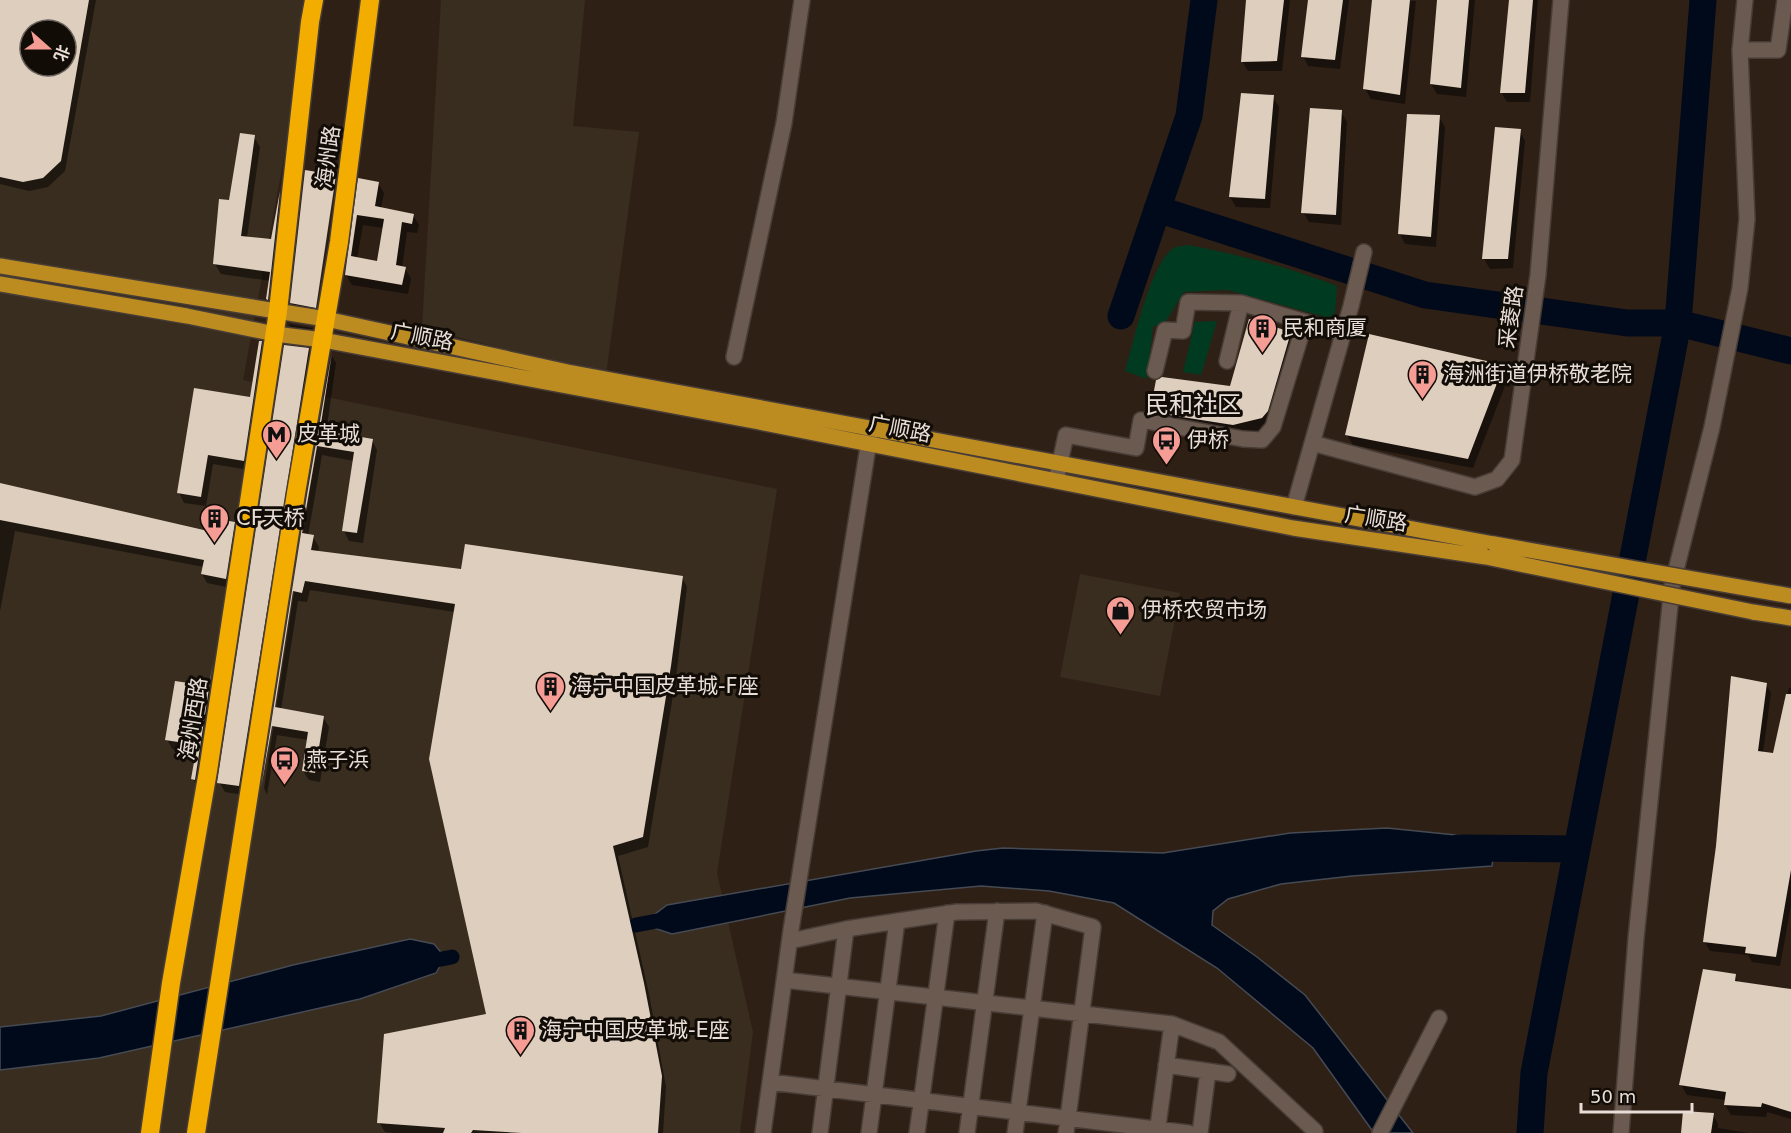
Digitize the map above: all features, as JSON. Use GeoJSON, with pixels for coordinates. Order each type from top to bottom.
{"type":"FeatureCollection","features":[{"type":"Feature","properties":{"kind":"highway","name":"海州路"},"geometry":{"type":"LineString","coordinates":[[278,311],[314,0]]}},
{"type":"Feature","properties":{"kind":"highway","name":"海州路"},"geometry":{"type":"LineString","coordinates":[[326,320],[341,230],[370,0]]}},
{"type":"Feature","properties":{"kind":"highway","name":"海州西路"},"geometry":{"type":"LineString","coordinates":[[150,1133],[171,983],[208,771],[278,311]]}},
{"type":"Feature","properties":{"kind":"highway"},"geometry":{"type":"LineString","coordinates":[[196,1133],[296,494],[326,320]]}},
{"type":"Feature","properties":{"kind":"main road","name":"广顺路"},"geometry":{"type":"LineString","coordinates":[[0,266],[278,311],[568,372],[1494,544],[1791,596]]}},
{"type":"Feature","properties":{"kind":"main road","name":"广顺路"},"geometry":{"type":"LineString","coordinates":[[0,284],[187,316],[275,334],[323,340],[1293,528],[1486,557],[1791,618]]}},
{"type":"Feature","properties":{"kind":"street"},"geometry":{"type":"LineString","coordinates":[[734,357],[784,123],[802,0]]}},
{"type":"Feature","properties":{"kind":"street","name":"采菱路"},"geometry":{"type":"LineString","coordinates":[[1312,444],[1475,487],[1497,479],[1512,460],[1538,275],[1561,0]]}},
{"type":"Feature","properties":{"kind":"street"},"geometry":{"type":"LineString","coordinates":[[1621,1133],[1636,938],[1672,586],[1712,427],[1740,288],[1747,219],[1740,50],[1745,0]]}},
{"type":"Feature","properties":{"kind":"street"},"geometry":{"type":"LineString","coordinates":[[1740,50],[1778,50],[1785,0]]}},
{"type":"Feature","properties":{"kind":"street"},"geometry":{"type":"LineString","coordinates":[[1294,507],[1364,252]]}},
{"type":"Feature","properties":{"kind":"street"},"geometry":{"type":"LineString","coordinates":[[1155,371],[1165,330],[1183,331],[1188,302],[1241,303],[1343,333]]}},
{"type":"Feature","properties":{"kind":"street"},"geometry":{"type":"LineString","coordinates":[[1227,361],[1241,303]]}},
{"type":"Feature","properties":{"kind":"street"},"geometry":{"type":"LineString","coordinates":[[1056,481],[1066,435],[1136,448],[1141,420],[1243,439],[1262,440],[1273,427],[1305,322]]}},
{"type":"Feature","properties":{"kind":"street"},"geometry":{"type":"LineString","coordinates":[[764,1133],[790,936],[871,428]]}},
{"type":"Feature","properties":{"kind":"street"},"geometry":{"type":"LineString","coordinates":[[790,936],[947,913],[997,911],[1036,910],[1093,927],[1067,1126]]}},
{"type":"Feature","properties":{"kind":"street"},"geometry":{"type":"LineString","coordinates":[[967,1133],[997,911]]}},
{"type":"Feature","properties":{"kind":"street"},"geometry":{"type":"LineString","coordinates":[[917,1133],[947,913]]}},
{"type":"Feature","properties":{"kind":"street"},"geometry":{"type":"LineString","coordinates":[[1015,1133],[1045,913]]}},
{"type":"Feature","properties":{"kind":"street"},"geometry":{"type":"LineString","coordinates":[[870,1133],[897,921]]}},
{"type":"Feature","properties":{"kind":"street"},"geometry":{"type":"LineString","coordinates":[[820,1133],[846,929]]}},
{"type":"Feature","properties":{"kind":"street"},"geometry":{"type":"LineString","coordinates":[[784,980],[1172,1024],[1219,1042],[1315,1133]]}},
{"type":"Feature","properties":{"kind":"street"},"geometry":{"type":"LineString","coordinates":[[1380,1133],[1439,1018]]}},
{"type":"Feature","properties":{"kind":"street"},"geometry":{"type":"LineString","coordinates":[[1157,1131],[1172,1024]]}},
{"type":"Feature","properties":{"kind":"street"},"geometry":{"type":"LineString","coordinates":[[1166,1065],[1228,1074]]}},
{"type":"Feature","properties":{"kind":"street"},"geometry":{"type":"LineString","coordinates":[[1200,1133],[1208,1071]]}},
{"type":"Feature","properties":{"kind":"street"},"geometry":{"type":"LineString","coordinates":[[770,1082],[1018,1112],[1067,1126],[1189,1133]]}},
{"type":"Feature","properties":{"kind":"shaded area"},"geometry":{"type":"Polygon","coordinates":[[[0,0],[313,0],[243,380],[777,489],[717,873],[753,1032],[740,1133],[0,1133],[0,0]]]}},
{"type":"Feature","properties":{"kind":"shaded area"},"geometry":{"type":"Polygon","coordinates":[[[441,0],[585,0],[573,126],[639,132],[606,375],[422,328],[441,0]]]}},
{"type":"Feature","properties":{"kind":"shaded area","name":"伊桥农贸市场"},"geometry":{"type":"Polygon","coordinates":[[[1080,574],[1180,593],[1160,696],[1060,677],[1080,574]]]}},
{"type":"Feature","properties":{"kind":"green space"},"geometry":{"type":"Polygon","coordinates":[[[1188,245],[1264,262],[1337,286],[1335,313],[1329,318],[1227,290],[1184,292],[1166,321],[1153,327],[1147,379],[1125,371],[1144,304],[1158,269],[1174,248],[1188,245]]]}},
{"type":"Feature","properties":{"kind":"green space"},"geometry":{"type":"Polygon","coordinates":[[[1217,321],[1201,375],[1183,372],[1195,322],[1217,321]]]}},
{"type":"Feature","properties":{"kind":"water"},"geometry":{"type":"Polygon","coordinates":[[[1387,828],[1495,839],[1492,866],[1352,876],[1281,884],[1228,899],[1213,911],[1212,925],[1305,995],[1413,1133],[1374,1133],[1313,1048],[1217,968],[1114,903],[1049,891],[981,886],[850,898],[672,934],[642,924],[667,905],[976,851],[1003,848],[1163,853],[1290,833],[1387,828]]]}},
{"type":"Feature","properties":{"kind":"water"},"geometry":{"type":"Polygon","coordinates":[[[410,939],[434,944],[445,957],[436,973],[360,999],[99,1058],[0,1070],[0,1027],[101,1016],[293,965],[410,939]]]}},
{"type":"Feature","properties":{"kind":"building"},"geometry":{"type":"Polygon","coordinates":[[[0,0],[89,0],[78,63],[78,18],[18,18],[18,78],[75,78],[61,161],[43,178],[23,182],[0,177],[0,0]]]}},
{"type":"Feature","properties":{"kind":"building"},"geometry":{"type":"Polygon","coordinates":[[[1246,0],[1284,0],[1277,61],[1241,62],[1246,0]]]}},
{"type":"Feature","properties":{"kind":"building"},"geometry":{"type":"Polygon","coordinates":[[[1308,0],[1343,0],[1335,60],[1301,57],[1308,0]]]}},
{"type":"Feature","properties":{"kind":"building"},"geometry":{"type":"Polygon","coordinates":[[[1372,0],[1410,0],[1400,95],[1363,89],[1372,0]]]}},
{"type":"Feature","properties":{"kind":"building"},"geometry":{"type":"Polygon","coordinates":[[[1437,0],[1469,0],[1461,88],[1430,84],[1437,0]]]}},
{"type":"Feature","properties":{"kind":"building"},"geometry":{"type":"Polygon","coordinates":[[[1509,0],[1533,0],[1525,93],[1500,93],[1509,0]]]}},
{"type":"Feature","properties":{"kind":"building"},"geometry":{"type":"Polygon","coordinates":[[[1241,93],[1274,95],[1265,199],[1229,197],[1241,93]]]}},
{"type":"Feature","properties":{"kind":"building"},"geometry":{"type":"Polygon","coordinates":[[[1310,108],[1342,110],[1336,215],[1301,213],[1310,108]]]}},
{"type":"Feature","properties":{"kind":"building"},"geometry":{"type":"Polygon","coordinates":[[[1407,114],[1440,115],[1431,237],[1398,234],[1407,114]]]}},
{"type":"Feature","properties":{"kind":"building"},"geometry":{"type":"Polygon","coordinates":[[[1495,127],[1521,129],[1508,259],[1482,259],[1495,127]]]}},
{"type":"Feature","properties":{"kind":"building"},"geometry":{"type":"Polygon","coordinates":[[[240,133],[255,135],[241,236],[271,239],[280,191],[268,300],[266,299],[270,272],[213,264],[219,199],[229,200],[240,133]]]}},
{"type":"Feature","properties":{"kind":"building"},"geometry":{"type":"Polygon","coordinates":[[[305,170],[336,175],[316,308],[290,303],[305,170]]]}},
{"type":"Feature","properties":{"kind":"building"},"geometry":{"type":"Polygon","coordinates":[[[358,178],[379,182],[375,206],[414,214],[412,224],[402,222],[396,265],[406,267],[402,285],[345,275],[358,178]],[[357,215],[351,256],[377,261],[384,219],[357,215]]]}},
{"type":"Feature","properties":{"kind":"building","name":"民和商厦"},"geometry":{"type":"Polygon","coordinates":[[[1249,319],[1291,332],[1268,411],[1262,418],[1233,425],[1150,412],[1156,380],[1162,377],[1230,386],[1249,319]]]}},
{"type":"Feature","properties":{"kind":"building","name":"海洲街道伊桥敬老院"},"geometry":{"type":"Polygon","coordinates":[[[1369,334],[1504,365],[1468,459],[1345,435],[1369,334]]]}},
{"type":"Feature","properties":{"kind":"building"},"geometry":{"type":"Polygon","coordinates":[[[259,341],[262,341],[244,461],[208,455],[201,497],[177,493],[194,388],[250,397],[259,341]]]}},
{"type":"Feature","properties":{"kind":"building"},"geometry":{"type":"Polygon","coordinates":[[[284,345],[309,348],[239,786],[217,783],[284,345]]]}},
{"type":"Feature","properties":{"kind":"building"},"geometry":{"type":"Polygon","coordinates":[[[332,352],[320,430],[373,439],[357,533],[342,531],[354,452],[317,446],[302,533],[314,535],[311,550],[461,569],[465,544],[683,576],[643,837],[613,846],[662,1076],[658,1133],[522,1133],[473,1130],[471,1133],[443,1133],[445,1128],[377,1123],[384,1034],[486,1014],[429,759],[455,604],[305,581],[302,593],[293,591],[275,707],[324,716],[315,773],[302,771],[308,732],[272,726],[261,788],[307,495],[332,352]]]}},
{"type":"Feature","properties":{"kind":"building"},"geometry":{"type":"Polygon","coordinates":[[[0,483],[208,531],[211,518],[235,522],[226,579],[201,574],[204,560],[0,520],[0,483]]]}},
{"type":"Feature","properties":{"kind":"building"},"geometry":{"type":"Polygon","coordinates":[[[213,662],[195,780],[191,779],[197,745],[165,740],[175,681],[209,686],[213,662]]]}},
{"type":"Feature","properties":{"kind":"building"},"geometry":{"type":"Polygon","coordinates":[[[1731,676],[1767,683],[1758,751],[1773,753],[1786,694],[1791,694],[1791,870],[1776,957],[1745,953],[1746,947],[1703,942],[1716,846],[1731,676]]]}},
{"type":"Feature","properties":{"kind":"building"},"geometry":{"type":"Polygon","coordinates":[[[1703,969],[1736,974],[1735,981],[1791,989],[1791,1112],[1762,1103],[1761,1107],[1724,1105],[1726,1092],[1679,1085],[1703,969]]]}},
{"type":"Feature","properties":{"kind":"building"},"geometry":{"type":"Polygon","coordinates":[[[1683,1111],[1714,1113],[1711,1133],[1681,1133],[1683,1111]]]}},
{"type":"Feature","properties":{"kind":"waterway"},"geometry":{"type":"LineString","coordinates":[[1121,316],[1189,116],[1204,0]]}},
{"type":"Feature","properties":{"kind":"waterway"},"geometry":{"type":"LineString","coordinates":[[1530,1133],[1534,1073],[1678,323],[1703,0]]}},
{"type":"Feature","properties":{"kind":"waterway"},"geometry":{"type":"LineString","coordinates":[[1157,209],[1425,295],[1627,323],[1678,323],[1791,351]]}},
{"type":"Feature","properties":{"kind":"waterway"},"geometry":{"type":"LineString","coordinates":[[1458,848],[1577,849]]}},
{"type":"Feature","properties":{"kind":"waterway"},"geometry":{"type":"LineString","coordinates":[[636,925],[662,920]]}},
{"type":"Feature","properties":{"kind":"waterway"},"geometry":{"type":"LineString","coordinates":[[426,962],[452,957]]}},
{"type":"Feature","properties":{"kind":"place","name":"民和商厦"},"geometry":{"type":"Point","coordinates":[1262,354]}},
{"type":"Feature","properties":{"kind":"place","name":"海洲街道伊桥敬老院"},"geometry":{"type":"Point","coordinates":[1422,400]}},
{"type":"Feature","properties":{"kind":"place","name":"皮革城"},"geometry":{"type":"Point","coordinates":[276,460]}},
{"type":"Feature","properties":{"kind":"place","name":"伊桥"},"geometry":{"type":"Point","coordinates":[1166,466]}},
{"type":"Feature","properties":{"kind":"place","name":"CF天桥"},"geometry":{"type":"Point","coordinates":[215,544]}},
{"type":"Feature","properties":{"kind":"place","name":"伊桥农贸市场"},"geometry":{"type":"Point","coordinates":[1120,636]}},
{"type":"Feature","properties":{"kind":"place","name":"海宁中国皮革城-F座"},"geometry":{"type":"Point","coordinates":[550,712]}},
{"type":"Feature","properties":{"kind":"place","name":"燕子浜"},"geometry":{"type":"Point","coordinates":[285,786]}},
{"type":"Feature","properties":{"kind":"place","name":"海宁中国皮革城-E座"},"geometry":{"type":"Point","coordinates":[520,1056]}},
{"type":"Feature","properties":{"kind":"district","name":"民和社区"},"geometry":{"type":"Point","coordinates":[1193,405]}}]}
